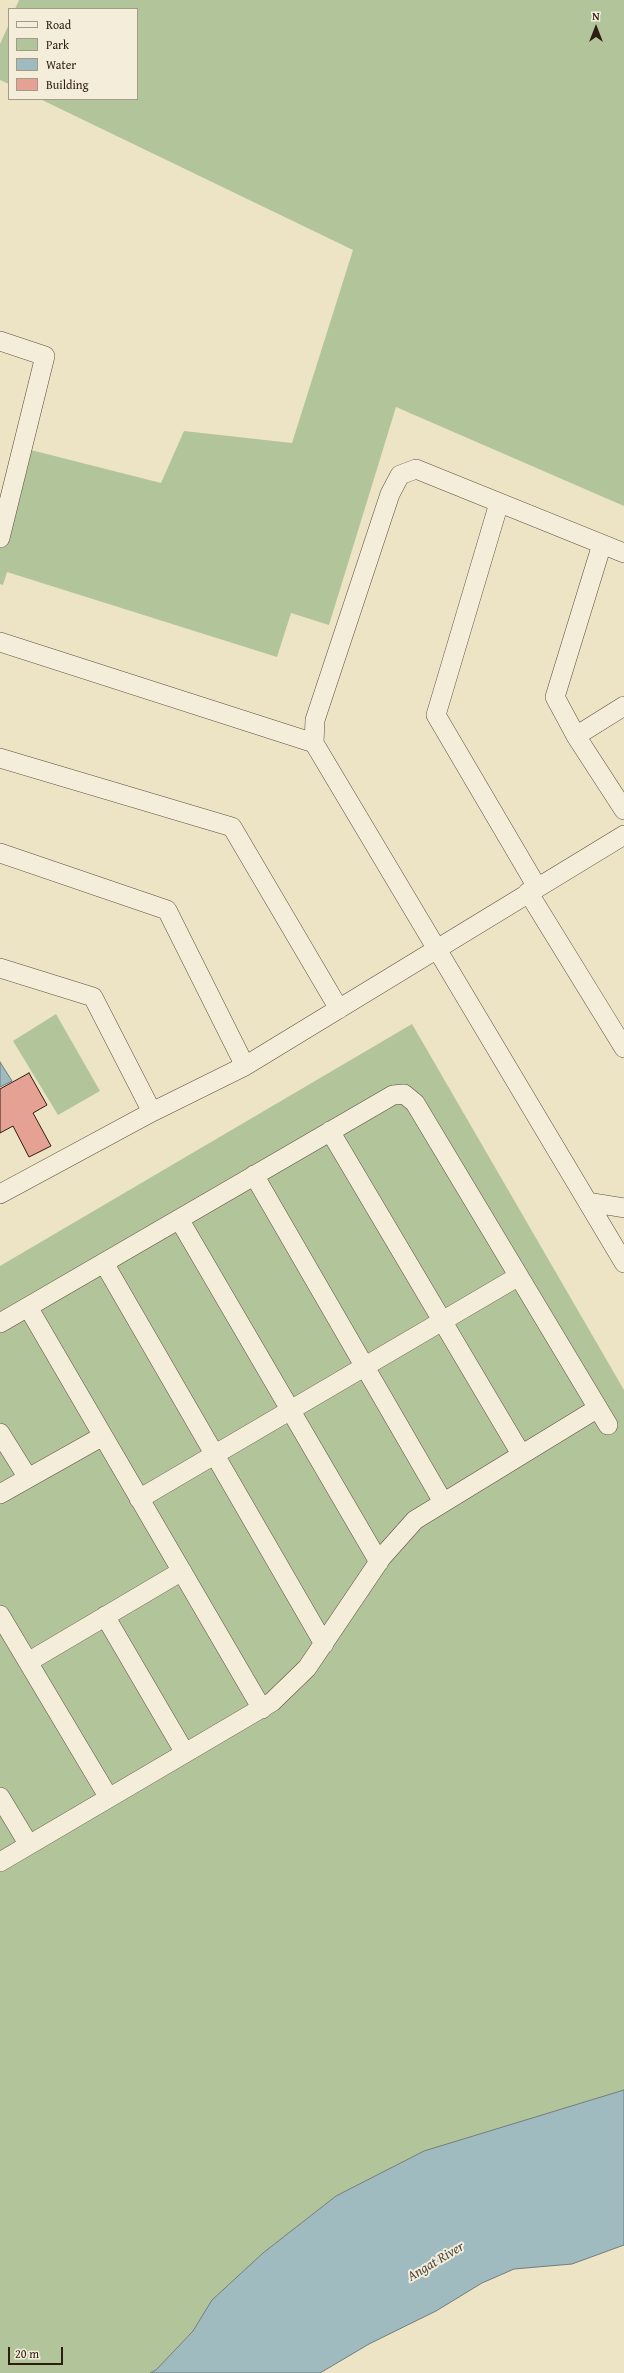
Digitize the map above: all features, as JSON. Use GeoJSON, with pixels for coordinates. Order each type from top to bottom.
{"type":"FeatureCollection","features":[{"type":"Feature","properties":{"kind":"street"},"geometry":{"type":"LineString","coordinates":[[0,341],[45,356],[0,538]]}},
{"type":"Feature","properties":{"kind":"street"},"geometry":{"type":"LineString","coordinates":[[624,553],[416,470],[400,475],[390,494],[315,720],[314,743],[436,951],[624,1263]]}},
{"type":"Feature","properties":{"kind":"street"},"geometry":{"type":"LineString","coordinates":[[499,503],[436,715],[624,1048]]}},
{"type":"Feature","properties":{"kind":"street"},"geometry":{"type":"LineString","coordinates":[[602,544],[555,696],[576,736],[624,810]]}},
{"type":"Feature","properties":{"kind":"street"},"geometry":{"type":"LineString","coordinates":[[0,642],[314,743]]}},
{"type":"Feature","properties":{"kind":"street"},"geometry":{"type":"LineString","coordinates":[[576,736],[624,706]]}},
{"type":"Feature","properties":{"kind":"street"},"geometry":{"type":"LineString","coordinates":[[0,758],[232,827],[339,1009]]}},
{"type":"Feature","properties":{"kind":"street"},"geometry":{"type":"LineString","coordinates":[[0,1194],[152,1112],[246,1066],[436,951],[533,889],[624,835]]}},
{"type":"Feature","properties":{"kind":"street"},"geometry":{"type":"LineString","coordinates":[[0,853],[167,910],[246,1066]]}},
{"type":"Feature","properties":{"kind":"street"},"geometry":{"type":"LineString","coordinates":[[0,968],[93,997],[152,1112]]}},
{"type":"Feature","properties":{"kind":"street"},"geometry":{"type":"LineString","coordinates":[[0,1323],[393,1094],[404,1094],[411,1098],[608,1425]]}},
{"type":"Feature","properties":{"kind":"street"},"geometry":{"type":"LineString","coordinates":[[330,1131],[521,1454]]}},
{"type":"Feature","properties":{"kind":"street"},"geometry":{"type":"LineString","coordinates":[[254,1175],[443,1502]]}},
{"type":"Feature","properties":{"kind":"street"},"geometry":{"type":"LineString","coordinates":[[588,1202],[624,1208]]}},
{"type":"Feature","properties":{"kind":"street"},"geometry":{"type":"LineString","coordinates":[[179,1219],[379,1562]]}},
{"type":"Feature","properties":{"kind":"street"},"geometry":{"type":"LineString","coordinates":[[104,1263],[324,1644]]}},
{"type":"Feature","properties":{"kind":"street"},"geometry":{"type":"LineString","coordinates":[[139,1499],[519,1276]]}},
{"type":"Feature","properties":{"kind":"street"},"geometry":{"type":"LineString","coordinates":[[28,1307],[262,1709]]}},
{"type":"Feature","properties":{"kind":"street"},"geometry":{"type":"LineString","coordinates":[[0,1862],[272,1702],[295,1682],[324,1644],[379,1562],[415,1520],[598,1408]]}},
{"type":"Feature","properties":{"kind":"street"},"geometry":{"type":"LineString","coordinates":[[0,1432],[28,1478]]}},
{"type":"Feature","properties":{"kind":"street"},"geometry":{"type":"LineString","coordinates":[[0,1494],[103,1436]]}},
{"type":"Feature","properties":{"kind":"street"},"geometry":{"type":"LineString","coordinates":[[28,1662],[182,1571]]}},
{"type":"Feature","properties":{"kind":"street"},"geometry":{"type":"LineString","coordinates":[[0,1615],[109,1798]]}},
{"type":"Feature","properties":{"kind":"street"},"geometry":{"type":"LineString","coordinates":[[105,1616],[185,1753]]}},
{"type":"Feature","properties":{"kind":"street"},"geometry":{"type":"LineString","coordinates":[[0,1797],[29,1845]]}},
{"type":"Feature","properties":{"kind":"green space"},"geometry":{"type":"Polygon","coordinates":[[[19,0],[624,0],[624,506],[396,407],[329,625],[291,613],[277,657],[7,572],[3,585],[0,584],[0,503],[27,449],[161,483],[184,431],[292,443],[353,250],[42,100],[138,100],[138,8],[15,8],[19,0]]]}},
{"type":"Feature","properties":{"kind":"green space"},"geometry":{"type":"Polygon","coordinates":[[[8,26],[8,84],[0,80],[0,44],[8,26]]]}},
{"type":"Feature","properties":{"kind":"green space"},"geometry":{"type":"Polygon","coordinates":[[[56,1014],[100,1091],[58,1115],[13,1041],[56,1014]]]}},
{"type":"Feature","properties":{"kind":"green space"},"geometry":{"type":"Polygon","coordinates":[[[412,1024],[624,1390],[624,2090],[424,2151],[336,2196],[263,2253],[212,2300],[193,2331],[156,2370],[150,2373],[0,2373],[0,1266],[412,1024]]]}},
{"type":"Feature","properties":{"kind":"water"},"geometry":{"type":"Polygon","coordinates":[[[0,1062],[12,1081],[0,1087],[0,1062]]]}},
{"type":"Feature","properties":{"kind":"water","name":"Angat River"},"geometry":{"type":"Polygon","coordinates":[[[624,2090],[624,2245],[572,2264],[514,2269],[482,2283],[436,2311],[369,2344],[320,2373],[150,2373],[156,2370],[193,2331],[212,2300],[263,2253],[336,2196],[424,2151],[624,2090]]]}},
{"type":"Feature","properties":{"kind":"building"},"geometry":{"type":"Polygon","coordinates":[[[29,1073],[47,1105],[33,1113],[51,1146],[29,1157],[13,1126],[0,1133],[0,1089],[29,1073]]]}}]}
